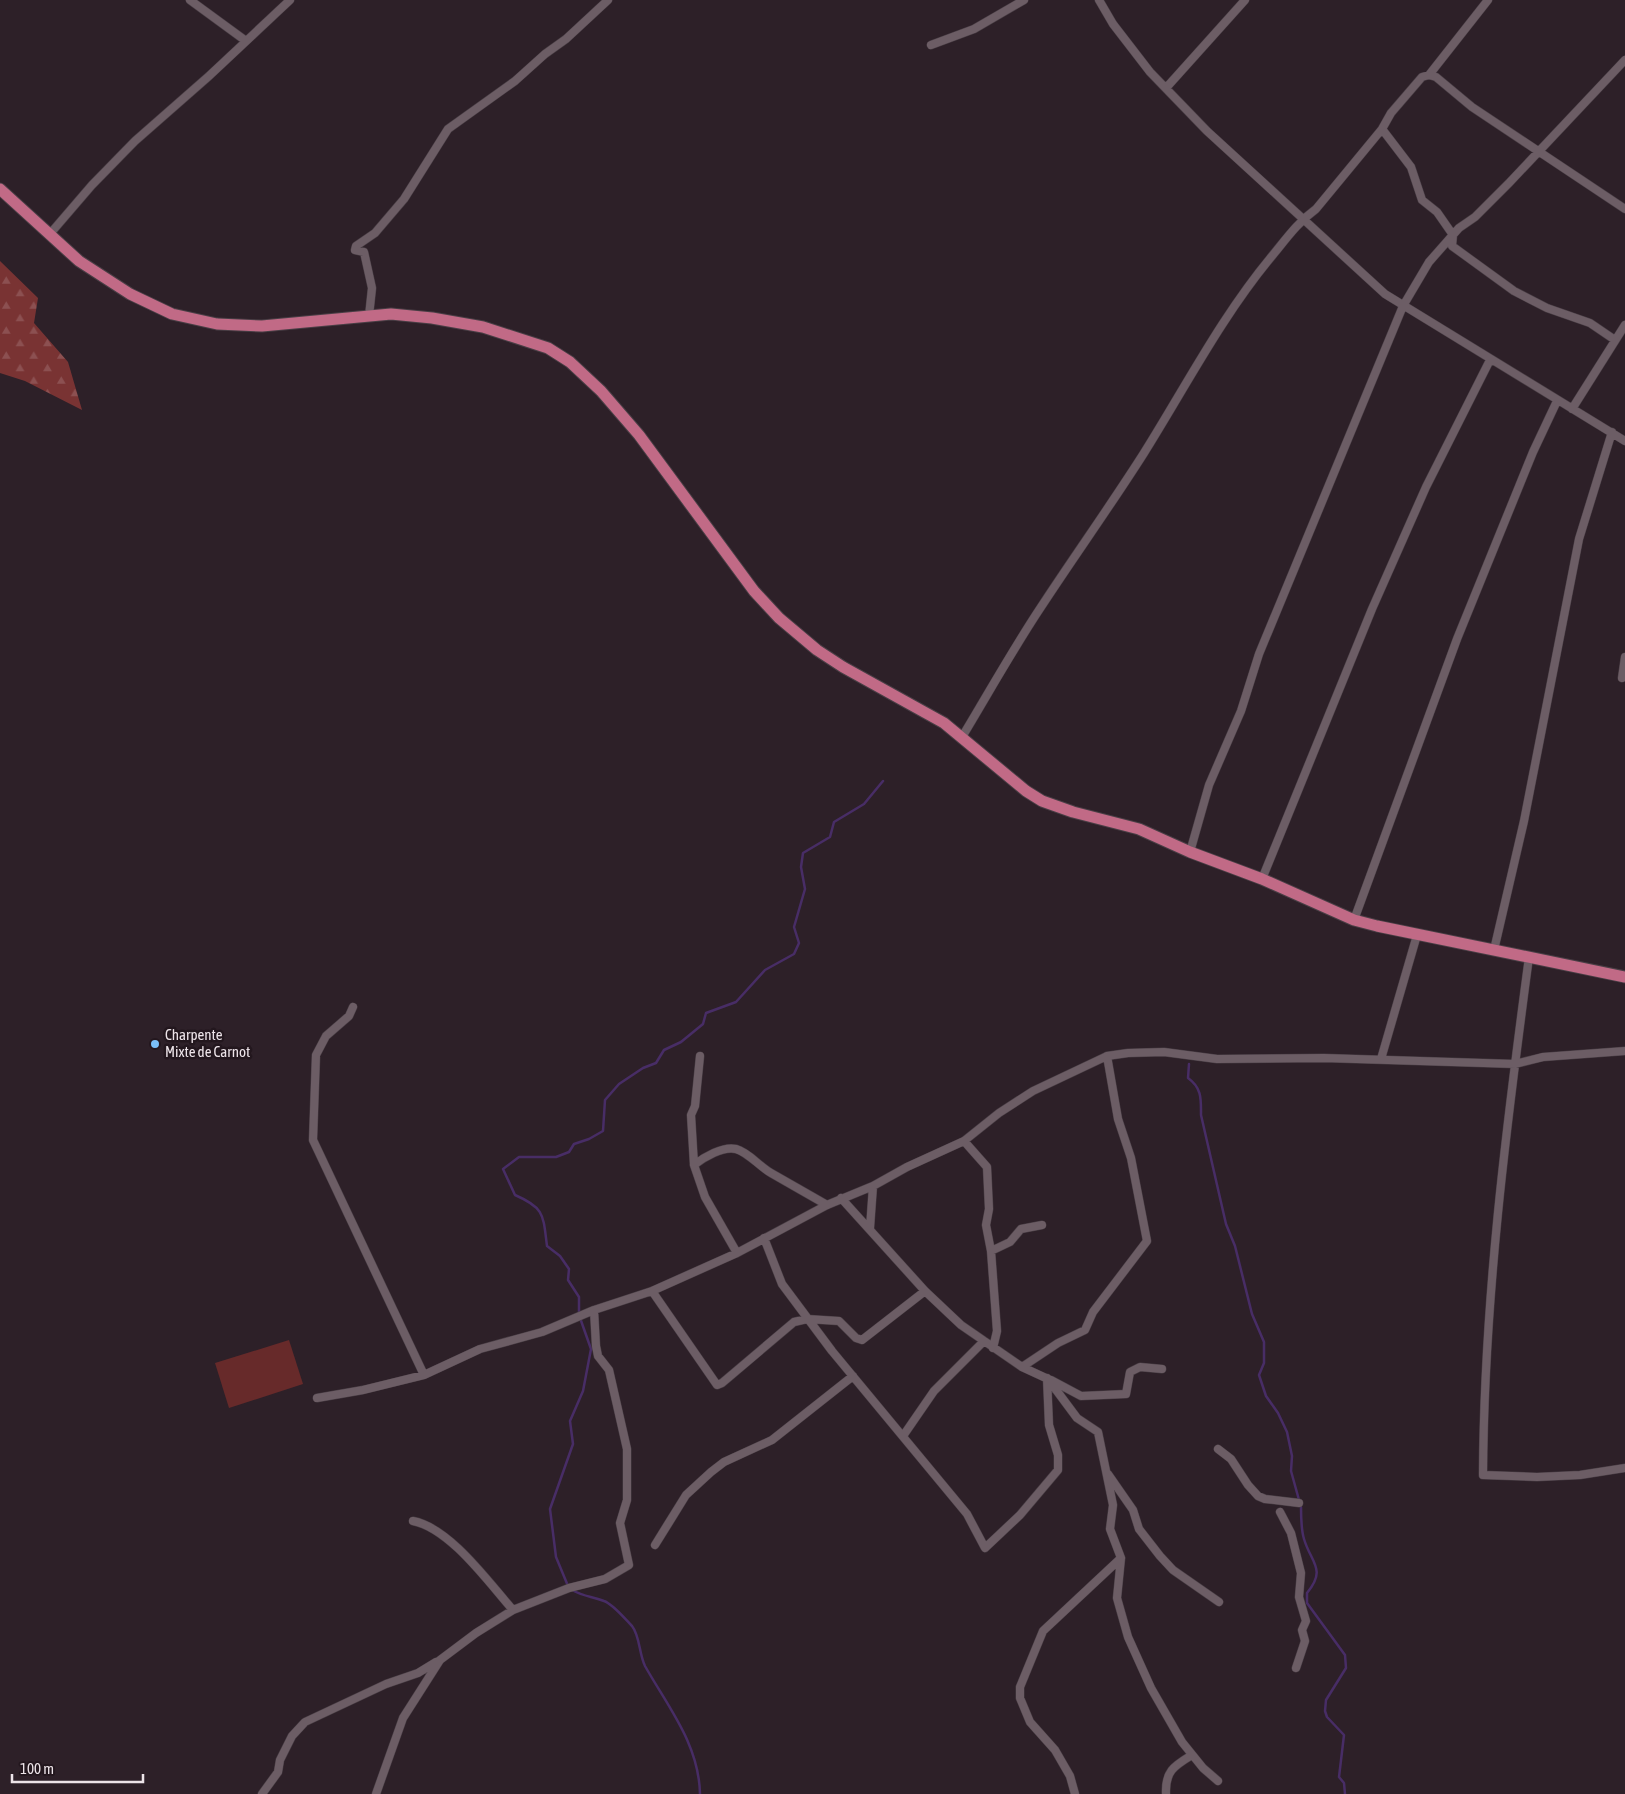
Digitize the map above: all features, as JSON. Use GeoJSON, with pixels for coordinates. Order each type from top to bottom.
{"type":"FeatureCollection","features":[{"type":"Feature","properties":{"kind":"main road"},"geometry":{"type":"LineString","coordinates":[[0,190],[79,261],[130,294],[172,314],[217,324],[262,326],[392,314],[457,321],[516,336],[558,353],[584,374],[639,434],[754,591],[779,618],[806,642],[843,667],[944,723],[1026,791],[1042,801],[1073,812],[1139,829],[1354,920],[1418,935],[1625,977]]}},
{"type":"Feature","properties":{"kind":"street"},"geometry":{"type":"LineString","coordinates":[[190,0],[246,42]]}},
{"type":"Feature","properties":{"kind":"street"},"geometry":{"type":"LineString","coordinates":[[49,235],[92,185],[135,141],[290,0]]}},
{"type":"Feature","properties":{"kind":"street"},"geometry":{"type":"LineString","coordinates":[[369,316],[372,288],[364,252],[355,250],[356,246],[375,233],[404,199],[448,129],[515,81],[545,54],[566,39],[608,0]]}},
{"type":"Feature","properties":{"kind":"street"},"geometry":{"type":"LineString","coordinates":[[932,45],[974,29],[1024,0]]}},
{"type":"Feature","properties":{"kind":"street"},"geometry":{"type":"LineString","coordinates":[[1099,0],[1130,47],[1207,131],[1385,294],[1625,441]]}},
{"type":"Feature","properties":{"kind":"street"},"geometry":{"type":"LineString","coordinates":[[1166,88],[1244,0]]}},
{"type":"Feature","properties":{"kind":"street"},"geometry":{"type":"LineString","coordinates":[[1429,75],[1488,0]]}},
{"type":"Feature","properties":{"kind":"street"},"geometry":{"type":"LineString","coordinates":[[1190,852],[1209,785],[1240,710],[1259,654],[1403,306],[1429,262],[1453,235],[1475,217],[1625,60]]}},
{"type":"Feature","properties":{"kind":"street"},"geometry":{"type":"LineString","coordinates":[[962,737],[1040,608],[1094,531],[1145,451],[1202,358],[1222,321],[1247,286],[1302,220],[1316,209],[1382,129],[1391,113],[1422,77],[1429,75],[1436,77],[1472,107],[1625,209]]}},
{"type":"Feature","properties":{"kind":"street"},"geometry":{"type":"LineString","coordinates":[[1382,129],[1411,167],[1422,200],[1437,212],[1453,235],[1452,246],[1514,291],[1547,308],[1590,323],[1615,340]]}},
{"type":"Feature","properties":{"kind":"street"},"geometry":{"type":"LineString","coordinates":[[1572,409],[1625,325]]}},
{"type":"Feature","properties":{"kind":"street"},"geometry":{"type":"LineString","coordinates":[[1262,880],[1372,609],[1426,487],[1490,360]]}},
{"type":"Feature","properties":{"kind":"street"},"geometry":{"type":"LineString","coordinates":[[1354,920],[1457,639],[1533,452],[1557,401]]}},
{"type":"Feature","properties":{"kind":"street"},"geometry":{"type":"LineString","coordinates":[[1494,950],[1524,821],[1579,539],[1612,432]]}},
{"type":"Feature","properties":{"kind":"street"},"geometry":{"type":"LineString","coordinates":[[1622,678],[1625,657]]}},
{"type":"Feature","properties":{"kind":"street"},"geometry":{"type":"LineString","coordinates":[[1381,1059],[1418,935]]}},
{"type":"Feature","properties":{"kind":"street"},"geometry":{"type":"LineString","coordinates":[[1529,957],[1499,1182],[1489,1314],[1483,1475],[1536,1477],[1580,1475],[1625,1468]]}},
{"type":"Feature","properties":{"kind":"street"},"geometry":{"type":"LineString","coordinates":[[353,1006],[349,1016],[326,1036],[316,1055],[313,1140],[424,1374]]}},
{"type":"Feature","properties":{"kind":"street"},"geometry":{"type":"LineString","coordinates":[[317,1398],[364,1390],[424,1374],[480,1350],[542,1332],[594,1310],[652,1291],[737,1253],[841,1198],[873,1186],[907,1167],[964,1141],[999,1113],[1033,1091],[1107,1056],[1128,1053],[1164,1052],[1217,1059],[1381,1059],[1515,1064],[1543,1057],[1625,1051]]}},
{"type":"Feature","properties":{"kind":"street"},"geometry":{"type":"LineString","coordinates":[[700,1056],[695,1106],[691,1116],[694,1165],[704,1197],[737,1253]]}},
{"type":"Feature","properties":{"kind":"street"},"geometry":{"type":"LineString","coordinates":[[1022,1366],[1058,1343],[1086,1330],[1092,1312],[1147,1241],[1131,1158],[1118,1119],[1107,1056]]}},
{"type":"Feature","properties":{"kind":"street"},"geometry":{"type":"LineString","coordinates":[[964,1141],[987,1167],[989,1209],[986,1226],[991,1251],[997,1331],[993,1348]]}},
{"type":"Feature","properties":{"kind":"street"},"geometry":{"type":"LineString","coordinates":[[694,1165],[723,1149],[737,1149],[770,1173],[794,1184],[804,1194],[827,1205]]}},
{"type":"Feature","properties":{"kind":"street"},"geometry":{"type":"LineString","coordinates":[[870,1228],[873,1186]]}},
{"type":"Feature","properties":{"kind":"street"},"geometry":{"type":"LineString","coordinates":[[841,1198],[925,1291],[962,1325],[984,1342],[1022,1366],[1081,1396],[1115,1396],[1126,1394],[1130,1372],[1140,1368],[1162,1369]]}},
{"type":"Feature","properties":{"kind":"street"},"geometry":{"type":"LineString","coordinates":[[991,1251],[1010,1242],[1021,1229],[1042,1225]]}},
{"type":"Feature","properties":{"kind":"street"},"geometry":{"type":"LineString","coordinates":[[764,1238],[782,1284],[807,1319],[967,1514],[985,1548],[1020,1515],[1058,1470],[1058,1455],[1049,1425],[1048,1378]]}},
{"type":"Feature","properties":{"kind":"street"},"geometry":{"type":"LineString","coordinates":[[652,1291],[717,1385],[722,1383],[794,1322],[807,1319],[839,1321],[856,1338],[862,1340],[925,1291]]}},
{"type":"Feature","properties":{"kind":"street"},"geometry":{"type":"LineString","coordinates":[[262,1794],[278,1772],[280,1760],[292,1736],[305,1722],[386,1684],[418,1673],[513,1610],[569,1588],[606,1578],[629,1565],[620,1523],[627,1500],[627,1449],[609,1370],[598,1356],[594,1310]]}},
{"type":"Feature","properties":{"kind":"street"},"geometry":{"type":"LineString","coordinates":[[903,1436],[934,1391],[984,1342]]}},
{"type":"Feature","properties":{"kind":"street"},"geometry":{"type":"LineString","coordinates":[[655,1545],[686,1495],[711,1472],[724,1462],[772,1440],[853,1376]]}},
{"type":"Feature","properties":{"kind":"street"},"geometry":{"type":"LineString","coordinates":[[1048,1378],[1077,1418],[1098,1432],[1113,1505],[1110,1529],[1121,1558],[1117,1598],[1128,1638],[1151,1688],[1182,1742],[1218,1781]]}},
{"type":"Feature","properties":{"kind":"street"},"geometry":{"type":"LineString","coordinates":[[1218,1449],[1231,1459],[1258,1496],[1265,1499],[1299,1503]]}},
{"type":"Feature","properties":{"kind":"street"},"geometry":{"type":"LineString","coordinates":[[1105,1468],[1133,1510],[1138,1529],[1160,1556],[1173,1570],[1219,1602]]}},
{"type":"Feature","properties":{"kind":"street"},"geometry":{"type":"LineString","coordinates":[[1280,1512],[1291,1533],[1301,1573],[1299,1597],[1306,1621],[1302,1630],[1305,1641],[1296,1668]]}},
{"type":"Feature","properties":{"kind":"street"},"geometry":{"type":"LineString","coordinates":[[414,1521],[424,1523],[444,1536],[513,1610]]}},
{"type":"Feature","properties":{"kind":"street"},"geometry":{"type":"LineString","coordinates":[[1075,1794],[1070,1776],[1055,1750],[1030,1722],[1020,1698],[1020,1687],[1043,1631],[1121,1558]]}},
{"type":"Feature","properties":{"kind":"street"},"geometry":{"type":"LineString","coordinates":[[376,1794],[403,1718],[440,1660]]}},
{"type":"Feature","properties":{"kind":"street"},"geometry":{"type":"LineString","coordinates":[[1166,1794],[1165,1779],[1176,1765],[1192,1754]]}},
{"type":"Feature","properties":{"kind":"green space"},"geometry":{"type":"Polygon","coordinates":[[[0,261],[38,298],[34,323],[68,362],[82,410],[25,381],[0,373],[0,261]]]}},
{"type":"Feature","properties":{"kind":"shaded area"},"geometry":{"type":"Polygon","coordinates":[[[289,1340],[303,1384],[229,1408],[215,1363],[289,1340]]]}},
{"type":"Feature","properties":{"kind":"waterway"},"geometry":{"type":"LineString","coordinates":[[568,1586],[556,1557],[550,1509],[573,1444],[570,1421],[583,1391],[591,1349],[579,1315],[579,1297],[568,1280],[569,1269],[560,1256],[547,1246],[545,1227],[541,1214],[532,1204],[515,1195],[503,1169],[519,1157],[556,1157],[569,1152],[574,1144],[589,1139],[603,1131],[605,1100],[619,1084],[643,1068],[656,1063],[664,1050],[681,1042],[703,1024],[706,1013],[736,1002],[765,970],[794,954],[799,943],[794,927],[805,889],[801,867],[803,853],[830,837],[834,822],[864,804],[883,781]]}},
{"type":"Feature","properties":{"kind":"waterway"},"geometry":{"type":"LineString","coordinates":[[1189,1064],[1188,1078],[1193,1082],[1200,1094],[1201,1115],[1226,1224],[1235,1246],[1252,1314],[1264,1342],[1264,1363],[1259,1375],[1266,1396],[1278,1413],[1287,1432],[1292,1456],[1291,1471],[1299,1500]]}},
{"type":"Feature","properties":{"kind":"waterway"},"geometry":{"type":"LineString","coordinates":[[1301,1507],[1303,1535],[1317,1572],[1313,1585],[1307,1593],[1307,1603],[1345,1655],[1346,1668],[1326,1700],[1325,1711],[1327,1717],[1344,1735],[1339,1777],[1344,1783],[1345,1794]]}},
{"type":"Feature","properties":{"kind":"waterway"},"geometry":{"type":"LineString","coordinates":[[572,1590],[608,1603],[635,1630],[645,1666],[688,1742],[698,1776],[700,1794]]}},
{"type":"Feature","properties":{"kind":"place","name":"Charpente Mixte de Carnot"},"geometry":{"type":"Point","coordinates":[155,1044]}}]}
